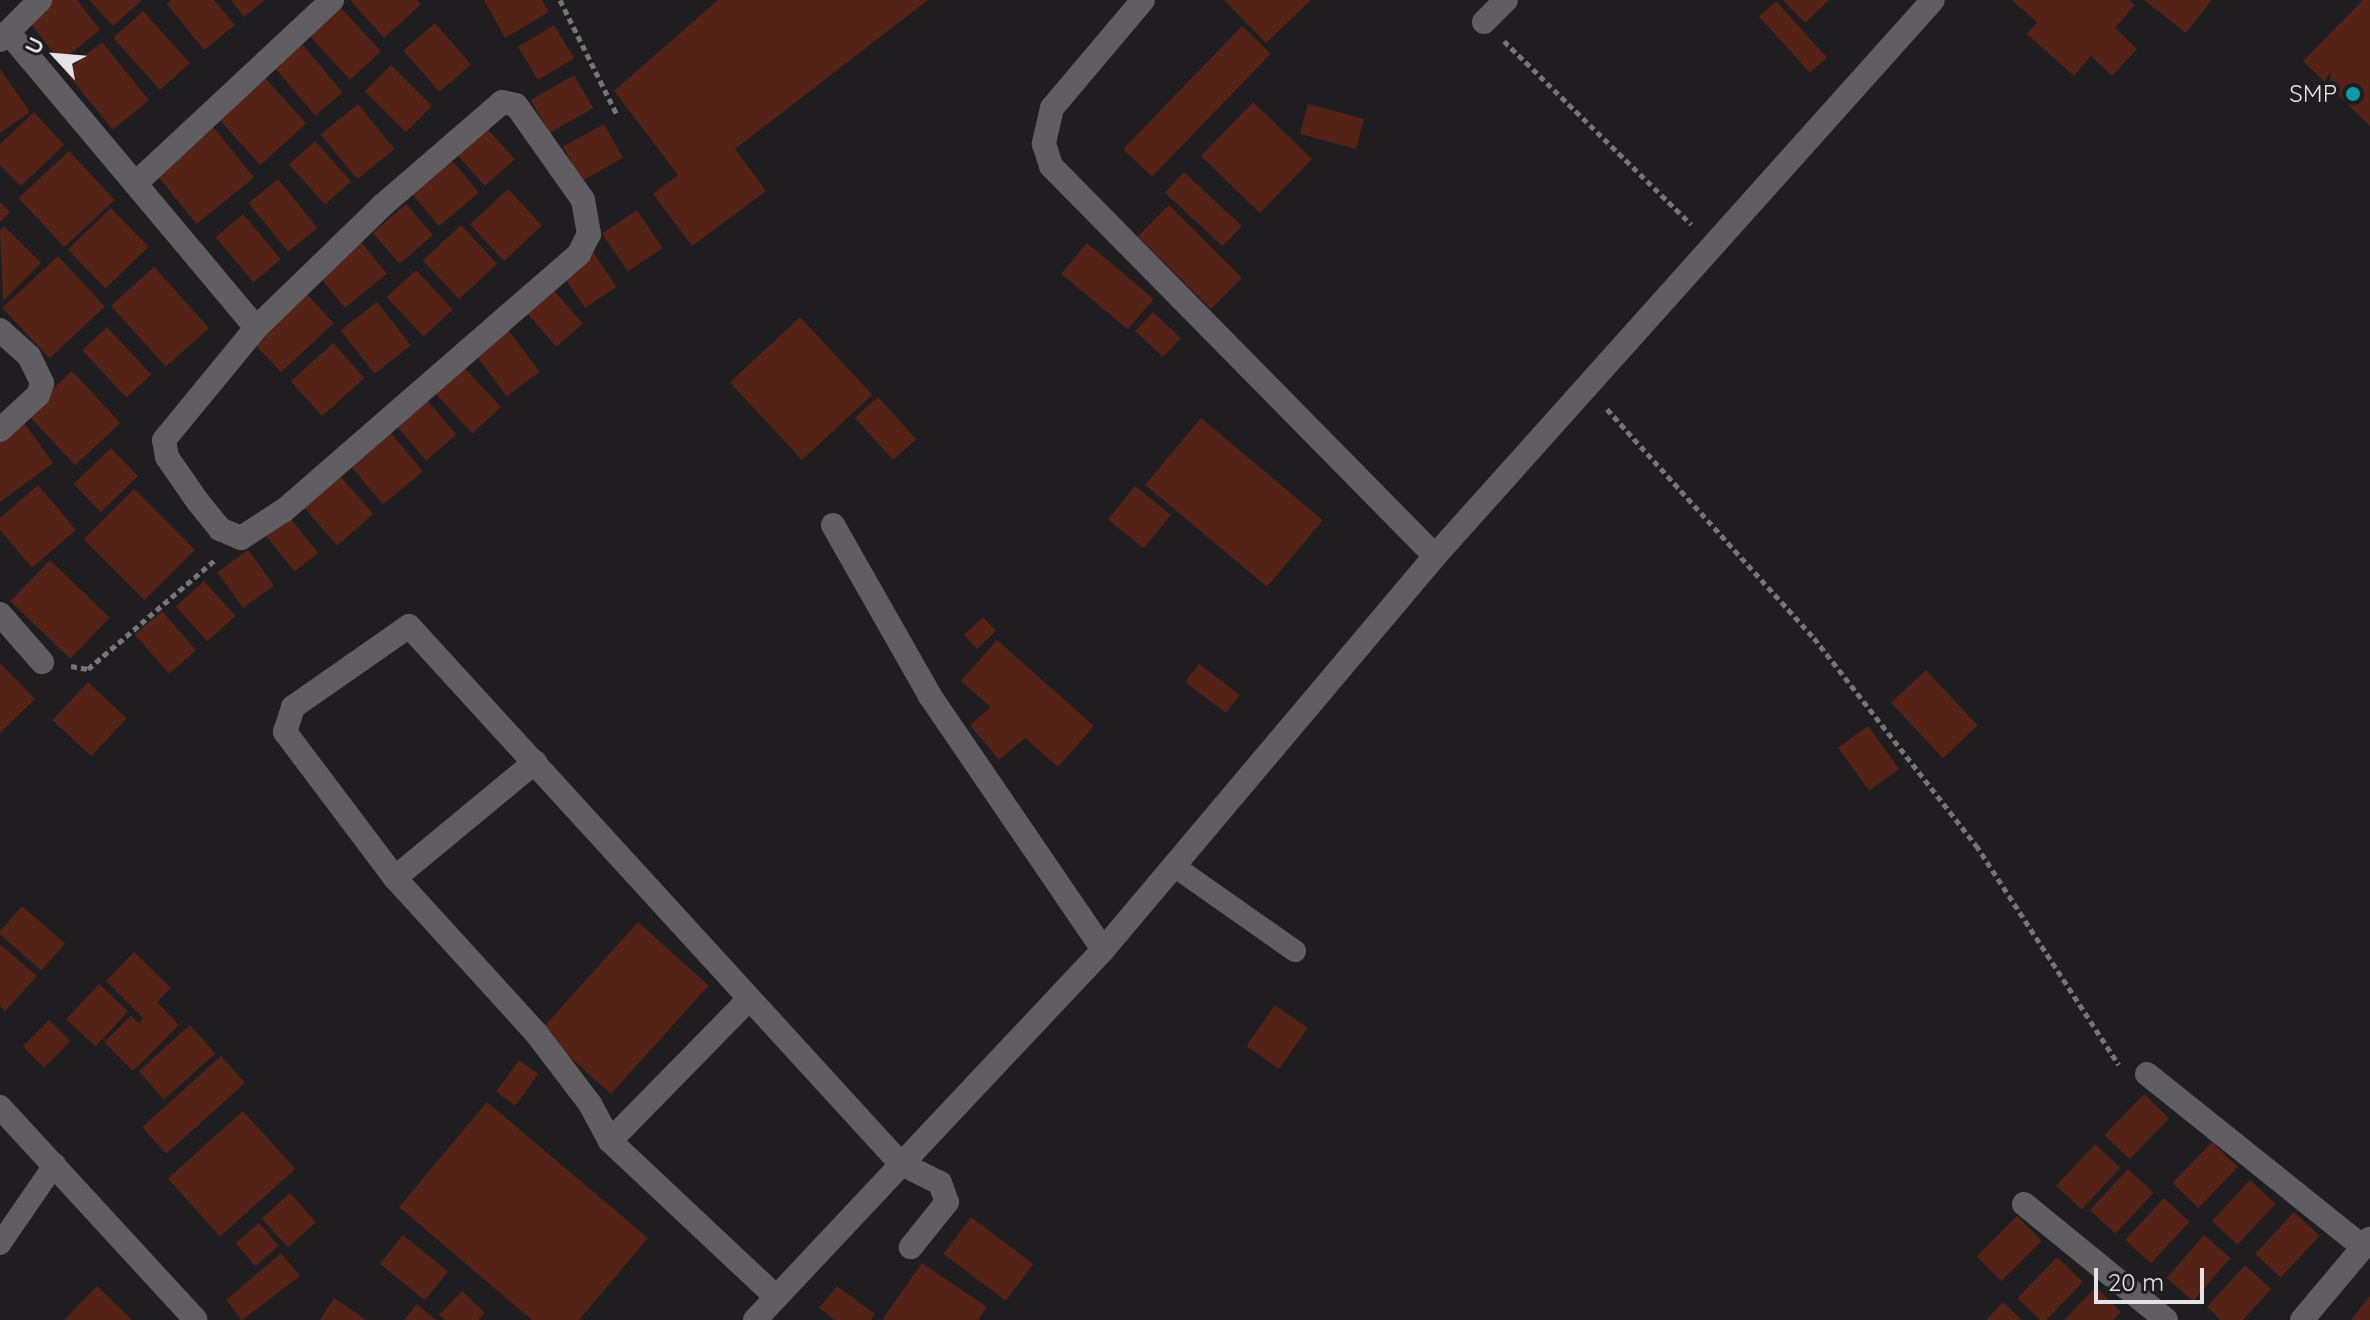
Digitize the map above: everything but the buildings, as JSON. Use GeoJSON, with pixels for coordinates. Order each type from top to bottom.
{"type":"FeatureCollection","features":[{"type":"Feature","properties":{"kind":"street"},"geometry":{"type":"LineString","coordinates":[[40,0],[4,36],[136,183],[256,328]]}},
{"type":"Feature","properties":{"kind":"street"},"geometry":{"type":"LineString","coordinates":[[136,183],[332,0]]}},
{"type":"Feature","properties":{"kind":"street"},"geometry":{"type":"LineString","coordinates":[[1143,0],[1052,108],[1044,144],[1051,166],[1435,556]]}},
{"type":"Feature","properties":{"kind":"street"},"geometry":{"type":"LineString","coordinates":[[1484,22],[1506,0]]}},
{"type":"Feature","properties":{"kind":"street"},"geometry":{"type":"LineString","coordinates":[[755,1320],[1103,950],[1435,556],[1933,0]]}},
{"type":"Feature","properties":{"kind":"street"},"geometry":{"type":"LineString","coordinates":[[502,102],[516,105],[583,200],[589,234],[579,254],[284,510],[241,538],[220,529],[198,502],[167,457],[164,440],[256,328],[384,204],[502,102]]}},
{"type":"Feature","properties":{"kind":"street"},"geometry":{"type":"LineString","coordinates":[[0,330],[29,356],[42,383],[38,395],[0,430]]}},
{"type":"Feature","properties":{"kind":"street"},"geometry":{"type":"LineString","coordinates":[[833,525],[930,696],[1103,950]]}},
{"type":"Feature","properties":{"kind":"street"},"geometry":{"type":"LineString","coordinates":[[0,614],[42,662]]}},
{"type":"Feature","properties":{"kind":"street"},"geometry":{"type":"LineString","coordinates":[[776,1297],[610,1141],[590,1104],[536,1033],[395,878],[293,747],[285,732],[293,707],[409,626],[535,762],[747,1001],[900,1163],[940,1183],[947,1202],[911,1247]]}},
{"type":"Feature","properties":{"kind":"street"},"geometry":{"type":"LineString","coordinates":[[395,878],[535,762]]}},
{"type":"Feature","properties":{"kind":"street"},"geometry":{"type":"LineString","coordinates":[[610,1141],[747,1001]]}},
{"type":"Feature","properties":{"kind":"street"},"geometry":{"type":"LineString","coordinates":[[2138,1076],[2367,1243],[2302,1320]]}},
{"type":"Feature","properties":{"kind":"street"},"geometry":{"type":"LineString","coordinates":[[0,1107],[196,1320]]}},
{"type":"Feature","properties":{"kind":"street"},"geometry":{"type":"LineString","coordinates":[[2024,1204],[2166,1320]]}},
{"type":"Feature","properties":{"kind":"lane"},"geometry":{"type":"LineString","coordinates":[[1174,866],[1295,951]]}},
{"type":"Feature","properties":{"kind":"lane"},"geometry":{"type":"LineString","coordinates":[[0,1244],[55,1164]]}},
{"type":"Feature","properties":{"kind":"path"},"geometry":{"type":"LineString","coordinates":[[560,0],[617,115]]}},
{"type":"Feature","properties":{"kind":"path"},"geometry":{"type":"LineString","coordinates":[[1484,22],[1714,247]]}},
{"type":"Feature","properties":{"kind":"path"},"geometry":{"type":"LineString","coordinates":[[1588,387],[1814,638],[1976,845],[2138,1076]]}},
{"type":"Feature","properties":{"kind":"path"},"geometry":{"type":"LineString","coordinates":[[42,662],[88,669],[241,538]]}},
{"type":"Feature","properties":{"kind":"place","name":"SMP"},"geometry":{"type":"Point","coordinates":[2353,94]}}]}
